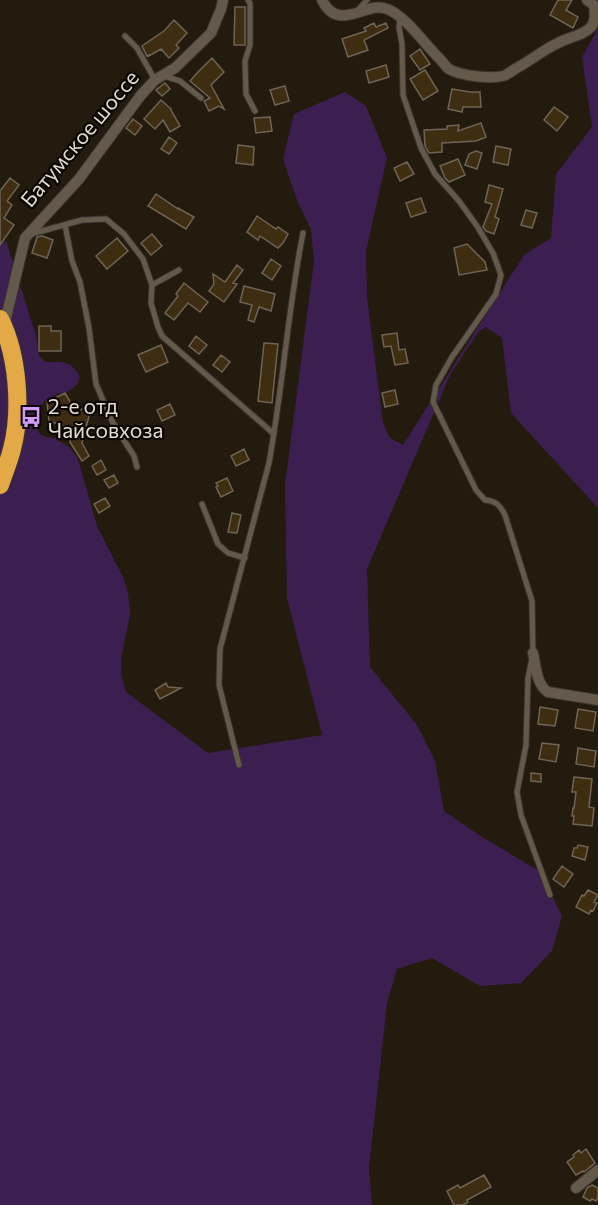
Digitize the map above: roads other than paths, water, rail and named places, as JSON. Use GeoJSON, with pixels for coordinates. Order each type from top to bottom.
{"type":"FeatureCollection","features":[{"type":"Feature","properties":{"kind":"highway","name":"Батумское шоссе"},"geometry":{"type":"LineString","coordinates":[[0,485],[12,448],[17,420],[17,381],[2,323]]}},
{"type":"Feature","properties":{"kind":"street","name":"Батумское шоссе"},"geometry":{"type":"LineString","coordinates":[[2,323],[27,235],[79,179],[141,94],[158,78],[175,68],[211,33],[223,0]]}},
{"type":"Feature","properties":{"kind":"street"},"geometry":{"type":"LineString","coordinates":[[322,0],[332,12],[340,15],[353,15],[378,7],[387,8],[400,18],[449,69],[464,75],[483,76],[504,76],[558,42],[582,33],[592,26],[596,13],[594,5],[586,0]]}},
{"type":"Feature","properties":{"kind":"street"},"geometry":{"type":"LineString","coordinates":[[533,653],[540,684],[548,692],[598,700]]}},
{"type":"Feature","properties":{"kind":"street"},"geometry":{"type":"LineString","coordinates":[[576,1188],[598,1170]]}},
{"type":"Feature","properties":{"kind":"lane"},"geometry":{"type":"LineString","coordinates":[[248,0],[250,3],[250,45],[245,61],[246,94],[255,111]]}},
{"type":"Feature","properties":{"kind":"lane"},"geometry":{"type":"LineString","coordinates":[[353,15],[367,0]]}},
{"type":"Feature","properties":{"kind":"lane"},"geometry":{"type":"LineString","coordinates":[[400,18],[403,95],[421,148],[435,174],[477,226],[493,253],[501,275],[496,294],[436,385],[433,402],[476,490],[485,500],[494,501],[500,506],[505,515],[532,601],[533,653],[528,678],[526,745],[518,792],[521,814],[550,895]]}},
{"type":"Feature","properties":{"kind":"lane"},"geometry":{"type":"LineString","coordinates":[[125,36],[137,48],[158,78],[180,81],[201,98]]}},
{"type":"Feature","properties":{"kind":"lane"},"geometry":{"type":"LineString","coordinates":[[27,235],[82,220],[106,219],[124,234],[143,259],[152,285],[151,303],[162,336],[274,434]]}},
{"type":"Feature","properties":{"kind":"lane"},"geometry":{"type":"LineString","coordinates":[[65,225],[89,328],[96,384],[113,423],[134,456],[137,467]]}},
{"type":"Feature","properties":{"kind":"lane"},"geometry":{"type":"LineString","coordinates":[[239,765],[219,685],[220,649],[269,463],[303,233]]}},
{"type":"Feature","properties":{"kind":"lane"},"geometry":{"type":"LineString","coordinates":[[152,285],[179,270]]}},
{"type":"Feature","properties":{"kind":"lane"},"geometry":{"type":"LineString","coordinates":[[202,504],[218,544],[228,553],[245,558]]}},
{"type":"Feature","properties":{"kind":"place","name":"2-е отд Чайсовхоза"},"geometry":{"type":"Point","coordinates":[31,417]}}]}
